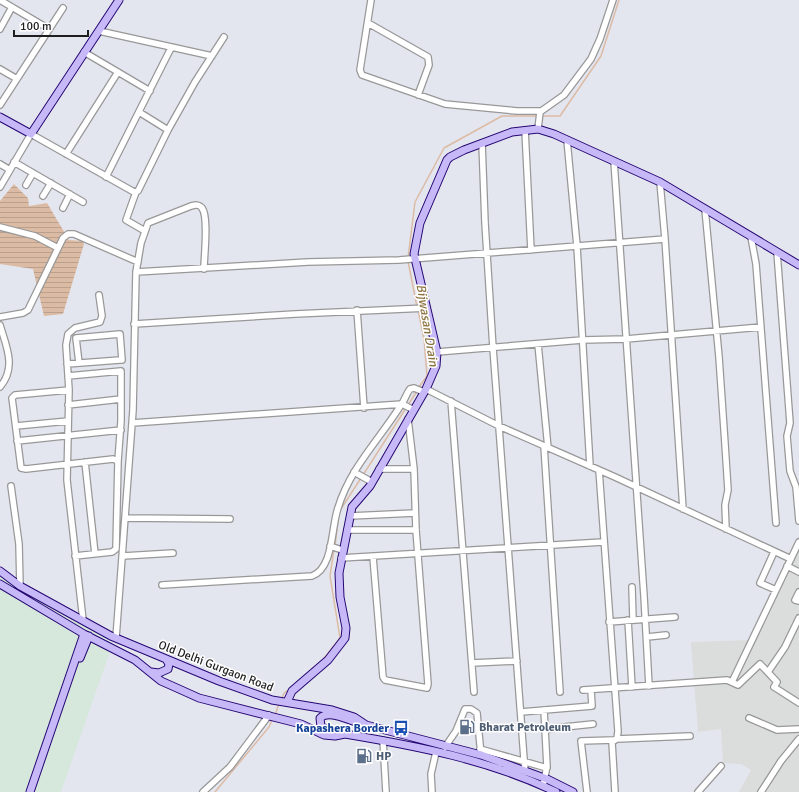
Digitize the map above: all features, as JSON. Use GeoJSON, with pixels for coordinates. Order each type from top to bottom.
{"type":"FeatureCollection","features":[{"type":"Feature","properties":{"kind":"street"},"geometry":{"type":"LineString","coordinates":[[0,0],[49,29]]}},
{"type":"Feature","properties":{"kind":"street"},"geometry":{"type":"LineString","coordinates":[[0,187],[31,134],[118,0]]}},
{"type":"Feature","properties":{"kind":"street"},"geometry":{"type":"LineString","coordinates":[[371,0],[360,74],[449,105],[539,112],[554,104],[564,95],[591,59],[600,39],[613,0]]}},
{"type":"Feature","properties":{"kind":"street"},"geometry":{"type":"LineString","coordinates":[[0,29],[12,7]]}},
{"type":"Feature","properties":{"kind":"street"},"geometry":{"type":"LineString","coordinates":[[0,105],[63,8]]}},
{"type":"Feature","properties":{"kind":"street"},"geometry":{"type":"LineString","coordinates":[[368,23],[428,57],[429,65],[418,95]]}},
{"type":"Feature","properties":{"kind":"street"},"geometry":{"type":"LineString","coordinates":[[99,31],[212,56]]}},
{"type":"Feature","properties":{"kind":"street"},"geometry":{"type":"LineString","coordinates":[[145,231],[126,220],[136,192],[140,190],[168,130],[195,82],[224,37]]}},
{"type":"Feature","properties":{"kind":"street"},"geometry":{"type":"LineString","coordinates":[[106,177],[171,48]]}},
{"type":"Feature","properties":{"kind":"street"},"geometry":{"type":"LineString","coordinates":[[84,52],[150,91]]}},
{"type":"Feature","properties":{"kind":"street"},"geometry":{"type":"LineString","coordinates":[[0,69],[16,79]]}},
{"type":"Feature","properties":{"kind":"street"},"geometry":{"type":"LineString","coordinates":[[66,154],[118,72]]}},
{"type":"Feature","properties":{"kind":"street"},"geometry":{"type":"LineString","coordinates":[[139,112],[168,130]]}},
{"type":"Feature","properties":{"kind":"street"},"geometry":{"type":"LineString","coordinates":[[538,128],[539,112]]}},
{"type":"Feature","properties":{"kind":"street"},"geometry":{"type":"LineString","coordinates":[[0,117],[106,177],[136,192]]}},
{"type":"Feature","properties":{"kind":"street"},"geometry":{"type":"LineString","coordinates":[[162,585],[312,576],[320,572],[323,568],[347,530],[354,503],[379,469],[408,419],[412,409],[424,391],[436,366],[437,352],[428,308],[412,259],[418,229],[447,160],[454,154],[512,132],[538,128],[660,182],[799,266]]}},
{"type":"Feature","properties":{"kind":"street"},"geometry":{"type":"LineString","coordinates":[[525,130],[531,250]]}},
{"type":"Feature","properties":{"kind":"street"},"geometry":{"type":"LineString","coordinates":[[567,140],[577,246],[590,466]]}},
{"type":"Feature","properties":{"kind":"street"},"geometry":{"type":"LineString","coordinates":[[482,143],[493,348],[525,772]]}},
{"type":"Feature","properties":{"kind":"street"},"geometry":{"type":"LineString","coordinates":[[614,161],[646,619],[649,686]]}},
{"type":"Feature","properties":{"kind":"street"},"geometry":{"type":"LineString","coordinates":[[14,162],[83,202]]}},
{"type":"Feature","properties":{"kind":"street"},"geometry":{"type":"LineString","coordinates":[[0,164],[10,170]]}},
{"type":"Feature","properties":{"kind":"street"},"geometry":{"type":"LineString","coordinates":[[26,185],[33,173]]}},
{"type":"Feature","properties":{"kind":"street"},"geometry":{"type":"LineString","coordinates":[[660,182],[684,509]]}},
{"type":"Feature","properties":{"kind":"street"},"geometry":{"type":"LineString","coordinates":[[43,196],[51,183]]}},
{"type":"Feature","properties":{"kind":"street"},"geometry":{"type":"LineString","coordinates":[[63,208],[70,194]]}},
{"type":"Feature","properties":{"kind":"street"},"geometry":{"type":"LineString","coordinates":[[116,638],[132,423],[136,272],[145,231],[151,221],[198,205],[204,212],[205,220],[204,269]]}},
{"type":"Feature","properties":{"kind":"street"},"geometry":{"type":"LineString","coordinates":[[704,209],[717,332],[728,490],[725,505],[726,529]]}},
{"type":"Feature","properties":{"kind":"street"},"geometry":{"type":"LineString","coordinates":[[0,227],[35,236],[58,248]]}},
{"type":"Feature","properties":{"kind":"street"},"geometry":{"type":"LineString","coordinates":[[0,317],[17,314],[28,310],[65,236],[74,234],[138,262]]}},
{"type":"Feature","properties":{"kind":"street"},"geometry":{"type":"LineString","coordinates":[[751,237],[756,264],[776,523]]}},
{"type":"Feature","properties":{"kind":"street"},"geometry":{"type":"LineString","coordinates":[[136,272],[308,262],[399,260],[665,239]]}},
{"type":"Feature","properties":{"kind":"street"},"geometry":{"type":"LineString","coordinates":[[777,252],[790,423],[787,436],[790,472],[796,487],[799,521]]}},
{"type":"Feature","properties":{"kind":"street"},"geometry":{"type":"LineString","coordinates":[[83,620],[67,480],[69,390],[66,345],[68,334],[80,326],[97,324],[101,320],[99,295]]}},
{"type":"Feature","properties":{"kind":"street"},"geometry":{"type":"LineString","coordinates":[[134,324],[357,310],[428,308]]}},
{"type":"Feature","properties":{"kind":"street"},"geometry":{"type":"LineString","coordinates":[[357,310],[364,408]]}},
{"type":"Feature","properties":{"kind":"street"},"geometry":{"type":"LineString","coordinates":[[0,325],[10,362],[6,379],[0,387]]}},
{"type":"Feature","properties":{"kind":"street"},"geometry":{"type":"LineString","coordinates":[[437,352],[582,340],[626,339],[717,332],[761,327]]}},
{"type":"Feature","properties":{"kind":"street"},"geometry":{"type":"LineString","coordinates":[[67,364],[122,360],[120,334],[76,338],[79,363]]}},
{"type":"Feature","properties":{"kind":"street"},"geometry":{"type":"LineString","coordinates":[[538,344],[546,447],[560,692]]}},
{"type":"Feature","properties":{"kind":"street"},"geometry":{"type":"LineString","coordinates":[[68,376],[121,371],[121,430],[118,461],[116,549],[112,552],[76,556]]}},
{"type":"Feature","properties":{"kind":"street"},"geometry":{"type":"LineString","coordinates":[[283,701],[328,660],[345,638],[346,628],[339,582],[341,558],[336,548],[338,508],[355,473],[403,405],[410,389],[414,388],[451,400],[499,426],[599,470],[636,489],[684,509],[791,559]]}},
{"type":"Feature","properties":{"kind":"street"},"geometry":{"type":"LineString","coordinates":[[69,390],[14,395],[20,465],[24,469],[113,459],[118,461]]}},
{"type":"Feature","properties":{"kind":"street"},"geometry":{"type":"LineString","coordinates":[[68,405],[121,399]]}},
{"type":"Feature","properties":{"kind":"street"},"geometry":{"type":"LineString","coordinates":[[451,400],[474,692]]}},
{"type":"Feature","properties":{"kind":"street"},"geometry":{"type":"LineString","coordinates":[[132,423],[403,405],[412,409]]}},
{"type":"Feature","properties":{"kind":"street"},"geometry":{"type":"LineString","coordinates":[[373,557],[383,677],[385,680],[425,689],[428,687],[428,684],[419,553],[416,530],[414,469],[408,419]]}},
{"type":"Feature","properties":{"kind":"street"},"geometry":{"type":"LineString","coordinates":[[16,426],[68,421]]}},
{"type":"Feature","properties":{"kind":"street"},"geometry":{"type":"LineString","coordinates":[[17,441],[121,430]]}},
{"type":"Feature","properties":{"kind":"street"},"geometry":{"type":"LineString","coordinates":[[85,462],[95,554]]}},
{"type":"Feature","properties":{"kind":"street"},"geometry":{"type":"LineString","coordinates":[[379,469],[414,469]]}},
{"type":"Feature","properties":{"kind":"street"},"geometry":{"type":"LineString","coordinates":[[599,470],[603,542],[618,731],[612,744],[615,792]]}},
{"type":"Feature","properties":{"kind":"street"},"geometry":{"type":"LineString","coordinates":[[355,473],[370,481]]}},
{"type":"Feature","properties":{"kind":"street"},"geometry":{"type":"LineString","coordinates":[[11,486],[20,544],[20,586]]}},
{"type":"Feature","properties":{"kind":"street"},"geometry":{"type":"LineString","coordinates":[[350,516],[415,513]]}},
{"type":"Feature","properties":{"kind":"street"},"geometry":{"type":"LineString","coordinates":[[126,518],[230,519]]}},
{"type":"Feature","properties":{"kind":"street"},"geometry":{"type":"LineString","coordinates":[[347,530],[416,530]]}},
{"type":"Feature","properties":{"kind":"street"},"geometry":{"type":"LineString","coordinates":[[341,558],[603,542]]}},
{"type":"Feature","properties":{"kind":"street"},"geometry":{"type":"LineString","coordinates":[[732,682],[799,542]]}},
{"type":"Feature","properties":{"kind":"street"},"geometry":{"type":"LineString","coordinates":[[774,552],[760,583],[776,590]]}},
{"type":"Feature","properties":{"kind":"street"},"geometry":{"type":"LineString","coordinates":[[123,556],[173,553]]}},
{"type":"Feature","properties":{"kind":"street"},"geometry":{"type":"LineString","coordinates":[[788,566],[799,572]]}},
{"type":"Feature","properties":{"kind":"street","name":"Old Delhi Gurgaon Road"},"geometry":{"type":"LineString","coordinates":[[0,571],[20,586],[116,638],[219,681],[283,701],[332,710],[354,717],[366,725],[445,747],[480,752],[525,772],[544,782],[556,792]]}},
{"type":"Feature","properties":{"kind":"street"},"geometry":{"type":"LineString","coordinates":[[1,587],[9,578]]}},
{"type":"Feature","properties":{"kind":"street","name":"Old Delhi Gurgaon Road"},"geometry":{"type":"LineString","coordinates":[[1,587],[86,635],[135,660],[161,681],[199,698],[301,724],[324,735],[335,736],[345,734],[383,740],[436,752],[503,770],[573,792]]}},
{"type":"Feature","properties":{"kind":"street"},"geometry":{"type":"LineString","coordinates":[[632,587],[630,620],[632,687]]}},
{"type":"Feature","properties":{"kind":"street"},"geometry":{"type":"LineString","coordinates":[[799,592],[795,600],[799,601]]}},
{"type":"Feature","properties":{"kind":"street"},"geometry":{"type":"LineString","coordinates":[[609,622],[675,617]]}},
{"type":"Feature","properties":{"kind":"street"},"geometry":{"type":"LineString","coordinates":[[768,672],[785,647],[799,618]]}},
{"type":"Feature","properties":{"kind":"street"},"geometry":{"type":"LineString","coordinates":[[30,792],[86,635]]}},
{"type":"Feature","properties":{"kind":"street"},"geometry":{"type":"LineString","coordinates":[[34,792],[86,635]]}},
{"type":"Feature","properties":{"kind":"street"},"geometry":{"type":"LineString","coordinates":[[647,637],[666,635]]}},
{"type":"Feature","properties":{"kind":"street"},"geometry":{"type":"LineString","coordinates":[[150,672],[159,673],[168,669],[169,664],[166,659]]}},
{"type":"Feature","properties":{"kind":"street"},"geometry":{"type":"LineString","coordinates":[[472,663],[517,661]]}},
{"type":"Feature","properties":{"kind":"street"},"geometry":{"type":"LineString","coordinates":[[583,690],[727,680],[740,685],[760,664],[777,682],[774,687],[799,704]]}},
{"type":"Feature","properties":{"kind":"street"},"geometry":{"type":"LineString","coordinates":[[520,712],[592,706],[590,690]]}},
{"type":"Feature","properties":{"kind":"street"},"geometry":{"type":"LineString","coordinates":[[445,747],[456,730],[465,709],[475,710],[478,713],[480,752],[524,761],[547,768]]}},
{"type":"Feature","properties":{"kind":"street"},"geometry":{"type":"LineString","coordinates":[[544,710],[547,768],[544,782]]}},
{"type":"Feature","properties":{"kind":"street"},"geometry":{"type":"LineString","coordinates":[[345,734],[321,727],[320,718],[329,714],[366,725]]}},
{"type":"Feature","properties":{"kind":"street"},"geometry":{"type":"LineString","coordinates":[[203,792],[230,767],[273,716]]}},
{"type":"Feature","properties":{"kind":"street"},"geometry":{"type":"LineString","coordinates":[[749,718],[777,730],[799,729]]}},
{"type":"Feature","properties":{"kind":"street"},"geometry":{"type":"LineString","coordinates":[[545,729],[593,724]]}},
{"type":"Feature","properties":{"kind":"street"},"geometry":{"type":"LineString","coordinates":[[587,792],[581,741],[690,736]]}},
{"type":"Feature","properties":{"kind":"street"},"geometry":{"type":"LineString","coordinates":[[761,792],[781,761],[799,739]]}},
{"type":"Feature","properties":{"kind":"street"},"geometry":{"type":"LineString","coordinates":[[383,740],[386,792]]}},
{"type":"Feature","properties":{"kind":"street"},"geometry":{"type":"LineString","coordinates":[[432,792],[431,774],[436,752]]}},
{"type":"Feature","properties":{"kind":"street"},"geometry":{"type":"LineString","coordinates":[[698,792],[721,766]]}},
{"type":"Feature","properties":{"kind":"shaded area"},"geometry":{"type":"Polygon","coordinates":[[[14,184],[28,198],[29,206],[47,203],[69,240],[82,241],[84,244],[63,314],[44,316],[33,269],[0,264],[0,201],[14,184]]]}},
{"type":"Feature","properties":{"kind":"shaded area"},"geometry":{"type":"Polygon","coordinates":[[[799,546],[799,792],[739,792],[751,770],[741,764],[723,763],[721,729],[698,732],[691,642],[752,640],[799,546]]]}},
{"type":"Feature","properties":{"kind":"shaded area"},"geometry":{"type":"Polygon","coordinates":[[[0,572],[20,588],[113,643],[61,792],[0,792],[0,572]]]}},
{"type":"Feature","properties":{"kind":"waterway","name":"Bijwasan Drain"},"geometry":{"type":"LineString","coordinates":[[408,258],[415,202],[444,148],[502,116],[560,116],[601,56],[619,0]]}},
{"type":"Feature","properties":{"kind":"waterway","name":"Bijwasan Drain"},"geometry":{"type":"LineString","coordinates":[[408,261],[417,307]]}},
{"type":"Feature","properties":{"kind":"waterway","name":"Bijwasan Drain"},"geometry":{"type":"LineString","coordinates":[[418,310],[424,339],[427,376],[419,387]]}},
{"type":"Feature","properties":{"kind":"waterway","name":"Bijwasan Drain"},"geometry":{"type":"LineString","coordinates":[[363,475],[417,391]]}},
{"type":"Feature","properties":{"kind":"waterway","name":"Bijwasan Drain"},"geometry":{"type":"LineString","coordinates":[[335,546],[339,512],[361,478]]}},
{"type":"Feature","properties":{"kind":"waterway","name":"Bijwasan Drain"},"geometry":{"type":"LineString","coordinates":[[322,661],[340,638],[330,576],[334,549]]}},
{"type":"Feature","properties":{"kind":"waterway","name":"Bijwasan Drain"},"geometry":{"type":"LineString","coordinates":[[282,698],[284,693],[291,688]]}},
{"type":"Feature","properties":{"kind":"waterway","name":"Bijwasan Drain"},"geometry":{"type":"LineString","coordinates":[[275,715],[279,704]]}},
{"type":"Feature","properties":{"kind":"waterway","name":"Bijwasan Drain"},"geometry":{"type":"LineString","coordinates":[[215,792],[269,727],[272,720]]}},
{"type":"Feature","properties":{"kind":"place","name":"Bharat Petroleum"},"geometry":{"type":"Point","coordinates":[467,727]}},
{"type":"Feature","properties":{"kind":"place","name":"Kapashera Border"},"geometry":{"type":"Point","coordinates":[401,728]}},
{"type":"Feature","properties":{"kind":"place","name":"HP"},"geometry":{"type":"Point","coordinates":[364,756]}}]}
